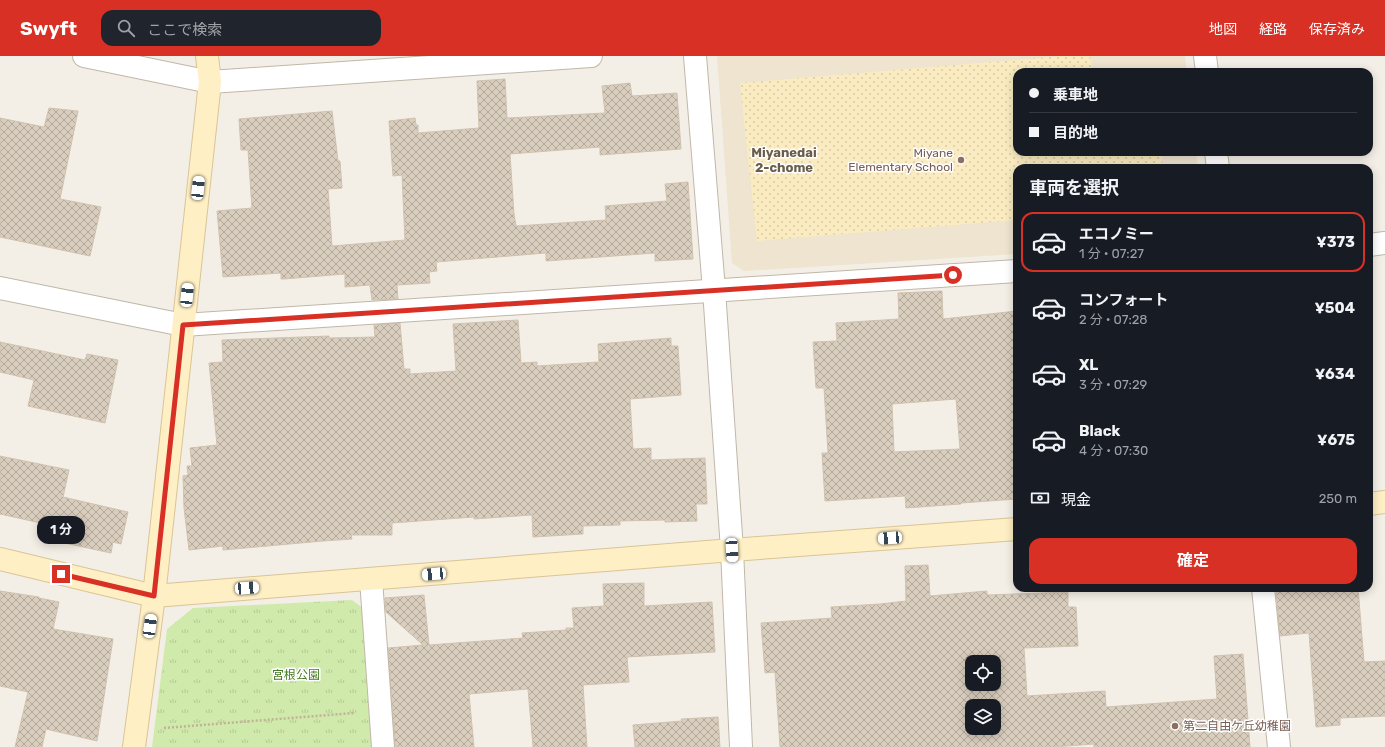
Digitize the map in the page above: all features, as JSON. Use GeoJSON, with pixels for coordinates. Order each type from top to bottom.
{"type":"FeatureCollection","features":[{"type":"Feature","properties":{"kind":"street"},"geometry":{"type":"LineString","coordinates":[[84,56],[210,82],[591,56]]}},
{"type":"Feature","properties":{"kind":"street"},"geometry":{"type":"LineString","coordinates":[[135,738],[154,596],[210,82],[207,56]]}},
{"type":"Feature","properties":{"kind":"street"},"geometry":{"type":"LineString","coordinates":[[695,56],[714,290],[732,550],[741,747]]}},
{"type":"Feature","properties":{"kind":"street"},"geometry":{"type":"LineString","coordinates":[[1205,56],[1206,68]]}},
{"type":"Feature","properties":{"kind":"street"},"geometry":{"type":"LineString","coordinates":[[1373,244],[1385,243]]}},
{"type":"Feature","properties":{"kind":"street"},"geometry":{"type":"LineString","coordinates":[[0,288],[183,325],[1013,271]]}},
{"type":"Feature","properties":{"kind":"street"},"geometry":{"type":"LineString","coordinates":[[1373,504],[1385,502]]}},
{"type":"Feature","properties":{"kind":"street"},"geometry":{"type":"LineString","coordinates":[[0,559],[154,596],[1013,529]]}},
{"type":"Feature","properties":{"kind":"street"},"geometry":{"type":"LineString","coordinates":[[371,579],[383,747]]}},
{"type":"Feature","properties":{"kind":"street"},"geometry":{"type":"LineString","coordinates":[[1263,592],[1279,747]]}},
{"type":"Feature","properties":{"kind":"path"},"geometry":{"type":"LineString","coordinates":[[135,738],[380,711]]}},
{"type":"Feature","properties":{"kind":"shaded area","name":"Miyane Elementary School"},"geometry":{"type":"Polygon","coordinates":[[[717,56],[1185,56],[1186,68],[1013,68],[1013,156],[1196,156],[1198,164],[1013,164],[1013,254],[744,271],[732,263],[717,56]]]}},
{"type":"Feature","properties":{"kind":"green space","name":"宮根公園"},"geometry":{"type":"Polygon","coordinates":[[[352,600],[363,608],[375,747],[152,747],[167,629],[193,608],[352,600]]]}},
{"type":"Feature","properties":{"kind":"sand","name":"Miyane Elementary School"},"geometry":{"type":"Polygon","coordinates":[[[1063,56],[1090,56],[1092,68],[1013,68],[1013,156],[1162,156],[1162,164],[1013,164],[1013,220],[757,241],[740,83],[1063,56]]]}},
{"type":"Feature","properties":{"kind":"building"},"geometry":{"type":"Polygon","coordinates":[[[505,79],[507,118],[605,113],[602,86],[630,83],[632,96],[677,93],[681,149],[600,155],[600,147],[510,154],[514,214],[516,226],[606,220],[605,206],[667,201],[665,184],[688,182],[693,259],[655,261],[655,253],[546,261],[546,253],[436,262],[437,271],[429,272],[430,283],[397,285],[398,299],[372,300],[370,285],[345,287],[345,274],[284,279],[281,279],[281,273],[223,277],[217,211],[252,208],[248,150],[241,150],[239,119],[332,111],[338,161],[340,161],[342,188],[328,189],[332,246],[405,240],[402,175],[393,176],[389,121],[415,118],[416,125],[418,125],[418,133],[479,128],[477,81],[505,79]]]}},
{"type":"Feature","properties":{"kind":"building"},"geometry":{"type":"Polygon","coordinates":[[[49,108],[78,111],[60,199],[101,207],[90,256],[0,237],[0,118],[44,127],[49,108]]]}},
{"type":"Feature","properties":{"kind":"building"},"geometry":{"type":"Polygon","coordinates":[[[942,291],[943,319],[1013,311],[1013,499],[906,508],[905,496],[825,501],[822,453],[828,453],[824,388],[816,388],[813,342],[837,341],[836,323],[899,319],[898,293],[942,291]],[[956,399],[892,404],[894,452],[960,449],[956,399]]]}},
{"type":"Feature","properties":{"kind":"building"},"geometry":{"type":"Polygon","coordinates":[[[518,320],[521,363],[537,362],[537,366],[599,362],[598,344],[671,338],[671,346],[678,346],[681,395],[630,399],[633,449],[651,448],[651,460],[705,458],[707,504],[696,504],[697,521],[620,521],[620,525],[583,526],[583,534],[533,537],[532,515],[474,519],[474,517],[392,523],[392,535],[351,535],[352,539],[223,550],[223,546],[189,550],[184,508],[183,476],[188,475],[187,466],[192,466],[190,448],[217,445],[209,363],[223,362],[222,340],[329,336],[329,338],[375,337],[374,325],[400,323],[404,369],[410,369],[410,374],[456,371],[453,324],[518,320]]]}},
{"type":"Feature","properties":{"kind":"building"},"geometry":{"type":"Polygon","coordinates":[[[0,342],[85,360],[87,354],[118,360],[105,423],[28,406],[34,380],[0,372],[0,342]]]}},
{"type":"Feature","properties":{"kind":"building"},"geometry":{"type":"Polygon","coordinates":[[[0,456],[69,470],[63,497],[128,512],[121,544],[113,542],[111,553],[60,542],[63,528],[0,514],[0,456]]]}},
{"type":"Feature","properties":{"kind":"building"},"geometry":{"type":"Polygon","coordinates":[[[928,565],[930,596],[987,591],[987,595],[1068,592],[1068,607],[1076,607],[1078,646],[1024,648],[1027,696],[1105,691],[1106,707],[1217,699],[1214,656],[1243,654],[1250,747],[1094,747],[1094,744],[1054,747],[780,747],[775,672],[765,673],[761,623],[832,618],[831,607],[906,601],[905,566],[928,565]]]}},
{"type":"Feature","properties":{"kind":"building"},"geometry":{"type":"Polygon","coordinates":[[[644,583],[644,606],[712,602],[715,652],[627,657],[629,682],[583,685],[587,747],[533,747],[528,689],[469,694],[474,747],[395,747],[388,648],[423,645],[386,612],[385,598],[424,595],[429,645],[523,638],[522,633],[566,630],[566,628],[574,628],[572,608],[604,606],[603,584],[644,583]]]}},
{"type":"Feature","properties":{"kind":"building"},"geometry":{"type":"Polygon","coordinates":[[[0,591],[39,597],[59,602],[53,629],[113,639],[97,741],[46,729],[42,747],[15,747],[28,692],[0,686],[0,591]]]}},
{"type":"Feature","properties":{"kind":"building"},"geometry":{"type":"Polygon","coordinates":[[[1276,592],[1358,592],[1364,662],[1385,661],[1385,716],[1340,718],[1340,725],[1316,727],[1309,633],[1280,636],[1276,592]]]}},
{"type":"Feature","properties":{"kind":"building"},"geometry":{"type":"Polygon","coordinates":[[[718,717],[720,747],[635,747],[633,725],[682,721],[681,719],[718,717]]]}},
{"type":"Feature","properties":{"kind":"place","name":"Miyane Elementary School"},"geometry":{"type":"Point","coordinates":[961,160]}},
{"type":"Feature","properties":{"kind":"place","name":"第二自由ケ丘幼稚園"},"geometry":{"type":"Point","coordinates":[1175,726]}},
{"type":"Feature","properties":{"kind":"district","name":"Miyanedai 2-chome"},"geometry":{"type":"Point","coordinates":[784,160]}},
{"type":"Feature","properties":{"kind":"route"},"geometry":{"type":"LineString","coordinates":[[61,574],[154,596],[183,325],[953,275]]}}]}
